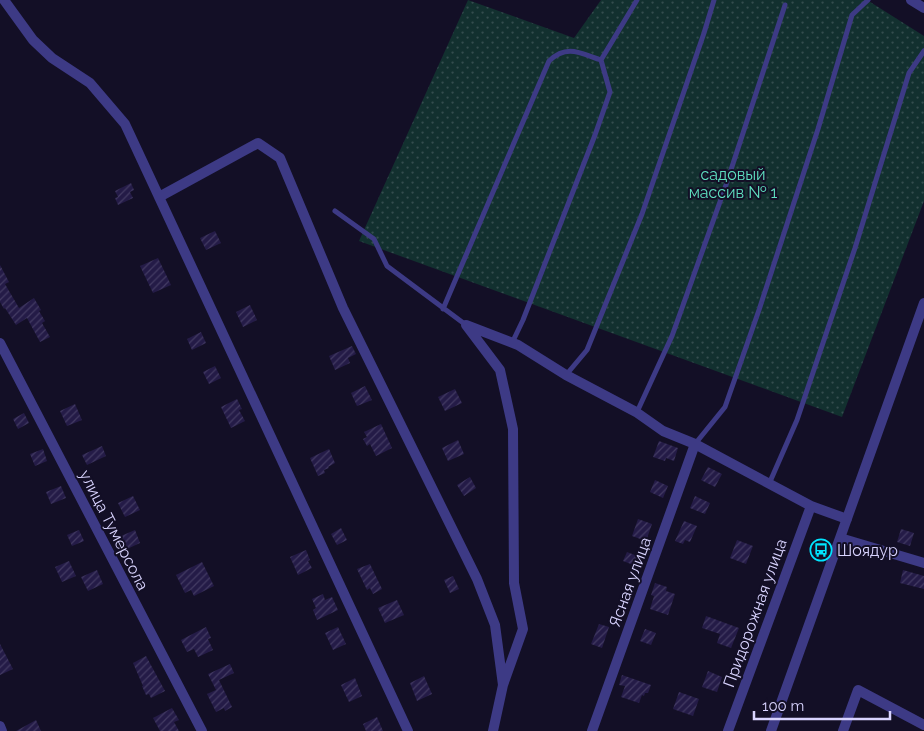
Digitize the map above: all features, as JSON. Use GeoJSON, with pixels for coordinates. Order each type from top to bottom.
{"type":"FeatureCollection","features":[{"type":"Feature","properties":{"kind":"street"},"geometry":{"type":"LineString","coordinates":[[4,0],[33,40],[52,58],[90,83],[124,124],[408,731]]}},
{"type":"Feature","properties":{"kind":"street"},"geometry":{"type":"LineString","coordinates":[[911,0],[924,8]]}},
{"type":"Feature","properties":{"kind":"street"},"geometry":{"type":"LineString","coordinates":[[159,198],[258,143],[280,158],[343,308],[476,579],[495,625],[503,685]]}},
{"type":"Feature","properties":{"kind":"street"},"geometry":{"type":"LineString","coordinates":[[771,731],[924,303]]}},
{"type":"Feature","properties":{"kind":"street"},"geometry":{"type":"LineString","coordinates":[[466,325],[512,343],[566,375],[636,412],[664,431],[696,444],[811,506],[847,519]]}},
{"type":"Feature","properties":{"kind":"street"},"geometry":{"type":"LineString","coordinates":[[466,325],[500,370],[513,429],[514,583],[523,629],[503,685],[493,731]]}},
{"type":"Feature","properties":{"kind":"street","name":"улица Тумерсола"},"geometry":{"type":"LineString","coordinates":[[0,342],[202,731]]}},
{"type":"Feature","properties":{"kind":"street","name":"Ясная улица"},"geometry":{"type":"LineString","coordinates":[[592,731],[696,444]]}},
{"type":"Feature","properties":{"kind":"street","name":"Придорожная улица"},"geometry":{"type":"LineString","coordinates":[[728,731],[811,506]]}},
{"type":"Feature","properties":{"kind":"street"},"geometry":{"type":"LineString","coordinates":[[840,538],[924,563]]}},
{"type":"Feature","properties":{"kind":"street"},"geometry":{"type":"LineString","coordinates":[[842,731],[858,690],[923,723]]}},
{"type":"Feature","properties":{"kind":"street"},"geometry":{"type":"LineString","coordinates":[[0,726],[2,731]]}},
{"type":"Feature","properties":{"kind":"lane"},"geometry":{"type":"LineString","coordinates":[[512,343],[523,320],[610,92],[601,60],[637,0]]}},
{"type":"Feature","properties":{"kind":"lane"},"geometry":{"type":"LineString","coordinates":[[566,375],[587,350],[642,214],[714,0]]}},
{"type":"Feature","properties":{"kind":"lane"},"geometry":{"type":"LineString","coordinates":[[696,444],[726,407],[815,138],[852,15],[868,0]]}},
{"type":"Feature","properties":{"kind":"lane"},"geometry":{"type":"LineString","coordinates":[[636,412],[675,327],[726,185],[785,6]]}},
{"type":"Feature","properties":{"kind":"lane"},"geometry":{"type":"LineString","coordinates":[[443,309],[549,60],[558,53],[569,50],[601,60]]}},
{"type":"Feature","properties":{"kind":"lane"},"geometry":{"type":"LineString","coordinates":[[769,484],[797,420],[846,275],[909,73],[924,51]]}},
{"type":"Feature","properties":{"kind":"lane"},"geometry":{"type":"LineString","coordinates":[[335,212],[374,239],[387,266],[466,325]]}},
{"type":"Feature","properties":{"kind":"green space","name":"садовый массив № 1"},"geometry":{"type":"Polygon","coordinates":[[[468,0],[574,38],[601,0],[867,0],[924,36],[924,201],[842,417],[359,241],[468,0]]]}},
{"type":"Feature","properties":{"kind":"building"},"geometry":{"type":"Polygon","coordinates":[[[131,183],[134,190],[130,192],[133,198],[118,205],[115,198],[118,197],[115,191],[131,183]]]}},
{"type":"Feature","properties":{"kind":"building"},"geometry":{"type":"Polygon","coordinates":[[[215,231],[221,243],[206,250],[200,238],[215,231]]]}},
{"type":"Feature","properties":{"kind":"building"},"geometry":{"type":"Polygon","coordinates":[[[158,258],[171,285],[153,293],[140,266],[158,258]]]}},
{"type":"Feature","properties":{"kind":"building"},"geometry":{"type":"Polygon","coordinates":[[[0,265],[9,282],[5,284],[19,308],[34,298],[45,321],[42,323],[50,337],[40,342],[27,318],[16,325],[4,309],[0,302],[0,265]]]}},
{"type":"Feature","properties":{"kind":"building"},"geometry":{"type":"Polygon","coordinates":[[[250,305],[257,320],[243,327],[236,312],[250,305]]]}},
{"type":"Feature","properties":{"kind":"building"},"geometry":{"type":"Polygon","coordinates":[[[201,332],[206,343],[192,350],[187,339],[201,332]]]}},
{"type":"Feature","properties":{"kind":"building"},"geometry":{"type":"Polygon","coordinates":[[[352,346],[356,354],[348,358],[350,363],[335,370],[329,356],[352,346]]]}},
{"type":"Feature","properties":{"kind":"building"},"geometry":{"type":"Polygon","coordinates":[[[215,366],[221,378],[209,384],[203,372],[215,366]]]}},
{"type":"Feature","properties":{"kind":"building"},"geometry":{"type":"Polygon","coordinates":[[[365,386],[372,400],[357,406],[351,393],[365,386]]]}},
{"type":"Feature","properties":{"kind":"building"},"geometry":{"type":"Polygon","coordinates":[[[455,389],[462,403],[445,411],[438,397],[455,389]]]}},
{"type":"Feature","properties":{"kind":"building"},"geometry":{"type":"Polygon","coordinates":[[[237,399],[242,409],[239,410],[245,421],[231,428],[221,407],[237,399]]]}},
{"type":"Feature","properties":{"kind":"building"},"geometry":{"type":"Polygon","coordinates":[[[75,404],[82,420],[67,426],[60,411],[75,404]]]}},
{"type":"Feature","properties":{"kind":"building"},"geometry":{"type":"Polygon","coordinates":[[[24,413],[29,423],[18,429],[13,419],[24,413]]]}},
{"type":"Feature","properties":{"kind":"building"},"geometry":{"type":"Polygon","coordinates":[[[381,424],[392,448],[376,456],[370,444],[367,446],[363,439],[367,437],[364,432],[381,424]]]}},
{"type":"Feature","properties":{"kind":"building"},"geometry":{"type":"Polygon","coordinates":[[[458,440],[464,454],[448,461],[442,448],[458,440]]]}},
{"type":"Feature","properties":{"kind":"building"},"geometry":{"type":"Polygon","coordinates":[[[659,441],[678,448],[674,461],[666,458],[665,461],[653,457],[659,441]]]}},
{"type":"Feature","properties":{"kind":"building"},"geometry":{"type":"Polygon","coordinates":[[[102,446],[106,456],[87,465],[82,455],[102,446]]]}},
{"type":"Feature","properties":{"kind":"building"},"geometry":{"type":"Polygon","coordinates":[[[43,449],[47,461],[35,466],[30,454],[43,449]]]}},
{"type":"Feature","properties":{"kind":"building"},"geometry":{"type":"Polygon","coordinates":[[[329,449],[335,463],[324,470],[325,473],[318,476],[310,458],[329,449]]]}},
{"type":"Feature","properties":{"kind":"building"},"geometry":{"type":"Polygon","coordinates":[[[708,467],[722,474],[715,487],[701,480],[708,467]]]}},
{"type":"Feature","properties":{"kind":"building"},"geometry":{"type":"Polygon","coordinates":[[[470,477],[476,488],[464,496],[457,485],[470,477]]]}},
{"type":"Feature","properties":{"kind":"building"},"geometry":{"type":"Polygon","coordinates":[[[655,480],[668,486],[663,498],[650,492],[655,480]]]}},
{"type":"Feature","properties":{"kind":"building"},"geometry":{"type":"Polygon","coordinates":[[[61,486],[66,498],[51,504],[46,492],[61,486]]]}},
{"type":"Feature","properties":{"kind":"building"},"geometry":{"type":"Polygon","coordinates":[[[133,496],[140,510],[125,517],[118,503],[133,496]]]}},
{"type":"Feature","properties":{"kind":"building"},"geometry":{"type":"Polygon","coordinates":[[[695,496],[710,503],[705,514],[690,508],[695,496]]]}},
{"type":"Feature","properties":{"kind":"building"},"geometry":{"type":"Polygon","coordinates":[[[638,519],[652,524],[646,541],[632,536],[638,519]]]}},
{"type":"Feature","properties":{"kind":"building"},"geometry":{"type":"Polygon","coordinates":[[[684,521],[697,526],[690,542],[685,540],[683,544],[675,541],[684,521]]]}},
{"type":"Feature","properties":{"kind":"building"},"geometry":{"type":"Polygon","coordinates":[[[341,528],[347,540],[337,545],[331,534],[341,528]]]}},
{"type":"Feature","properties":{"kind":"building"},"geometry":{"type":"Polygon","coordinates":[[[901,529],[914,533],[910,546],[897,542],[901,529]]]}},
{"type":"Feature","properties":{"kind":"building"},"geometry":{"type":"Polygon","coordinates":[[[79,530],[84,541],[72,546],[67,535],[79,530]]]}},
{"type":"Feature","properties":{"kind":"building"},"geometry":{"type":"Polygon","coordinates":[[[135,530],[140,543],[127,549],[121,536],[135,530]]]}},
{"type":"Feature","properties":{"kind":"building"},"geometry":{"type":"Polygon","coordinates":[[[737,540],[753,546],[746,564],[730,558],[737,540]]]}},
{"type":"Feature","properties":{"kind":"building"},"geometry":{"type":"Polygon","coordinates":[[[306,550],[310,560],[308,561],[312,568],[298,575],[290,557],[306,550]]]}},
{"type":"Feature","properties":{"kind":"building"},"geometry":{"type":"Polygon","coordinates":[[[627,552],[640,557],[636,566],[623,561],[627,552]]]}},
{"type":"Feature","properties":{"kind":"building"},"geometry":{"type":"Polygon","coordinates":[[[69,561],[76,576],[62,582],[55,567],[69,561]]]}},
{"type":"Feature","properties":{"kind":"building"},"geometry":{"type":"Polygon","coordinates":[[[202,562],[214,586],[194,596],[191,590],[185,593],[176,575],[202,562]]]}},
{"type":"Feature","properties":{"kind":"building"},"geometry":{"type":"Polygon","coordinates":[[[370,564],[382,589],[373,594],[370,588],[367,590],[357,569],[370,564]]]}},
{"type":"Feature","properties":{"kind":"building"},"geometry":{"type":"Polygon","coordinates":[[[97,570],[103,584],[88,591],[81,577],[97,570]]]}},
{"type":"Feature","properties":{"kind":"building"},"geometry":{"type":"Polygon","coordinates":[[[903,570],[924,576],[924,589],[900,583],[903,570]]]}},
{"type":"Feature","properties":{"kind":"building"},"geometry":{"type":"Polygon","coordinates":[[[453,576],[459,589],[450,593],[444,580],[453,576]]]}},
{"type":"Feature","properties":{"kind":"building"},"geometry":{"type":"Polygon","coordinates":[[[655,583],[667,587],[666,591],[675,594],[668,615],[650,609],[654,596],[651,595],[655,583]]]}},
{"type":"Feature","properties":{"kind":"building"},"geometry":{"type":"Polygon","coordinates":[[[323,594],[325,600],[332,597],[338,610],[317,620],[313,610],[316,608],[312,599],[323,594]]]}},
{"type":"Feature","properties":{"kind":"building"},"geometry":{"type":"Polygon","coordinates":[[[397,600],[404,615],[385,623],[378,608],[397,600]]]}},
{"type":"Feature","properties":{"kind":"building"},"geometry":{"type":"Polygon","coordinates":[[[706,616],[739,628],[731,648],[717,643],[720,634],[702,628],[706,616]]]}},
{"type":"Feature","properties":{"kind":"building"},"geometry":{"type":"Polygon","coordinates":[[[599,624],[609,627],[602,648],[591,644],[599,624]]]}},
{"type":"Feature","properties":{"kind":"building"},"geometry":{"type":"Polygon","coordinates":[[[206,627],[211,638],[208,639],[213,650],[198,657],[194,649],[187,652],[181,640],[206,627]]]}},
{"type":"Feature","properties":{"kind":"building"},"geometry":{"type":"Polygon","coordinates":[[[338,627],[346,644],[333,650],[325,633],[338,627]]]}},
{"type":"Feature","properties":{"kind":"building"},"geometry":{"type":"Polygon","coordinates":[[[645,629],[656,633],[651,645],[640,641],[645,629]]]}},
{"type":"Feature","properties":{"kind":"building"},"geometry":{"type":"Polygon","coordinates":[[[0,644],[13,669],[0,675],[0,644]]]}},
{"type":"Feature","properties":{"kind":"building"},"geometry":{"type":"Polygon","coordinates":[[[146,656],[165,691],[151,698],[149,694],[146,695],[133,663],[146,656]]]}},
{"type":"Feature","properties":{"kind":"building"},"geometry":{"type":"Polygon","coordinates":[[[230,664],[234,673],[219,680],[232,707],[225,711],[224,708],[216,712],[207,694],[216,690],[208,674],[230,664]]]}},
{"type":"Feature","properties":{"kind":"building"},"geometry":{"type":"Polygon","coordinates":[[[708,671],[722,677],[717,692],[702,687],[708,671]]]}},
{"type":"Feature","properties":{"kind":"building"},"geometry":{"type":"Polygon","coordinates":[[[622,675],[651,685],[648,693],[645,693],[644,696],[642,695],[639,703],[621,697],[625,686],[619,685],[622,675]]]}},
{"type":"Feature","properties":{"kind":"building"},"geometry":{"type":"Polygon","coordinates":[[[424,676],[432,694],[417,701],[410,683],[424,676]]]}},
{"type":"Feature","properties":{"kind":"building"},"geometry":{"type":"Polygon","coordinates":[[[355,678],[362,696],[349,702],[341,685],[355,678]]]}},
{"type":"Feature","properties":{"kind":"building"},"geometry":{"type":"Polygon","coordinates":[[[679,692],[699,699],[693,716],[673,709],[679,692]]]}},
{"type":"Feature","properties":{"kind":"building"},"geometry":{"type":"Polygon","coordinates":[[[172,708],[179,720],[174,722],[179,731],[160,731],[153,718],[172,708]]]}},
{"type":"Feature","properties":{"kind":"building"},"geometry":{"type":"Polygon","coordinates":[[[377,717],[383,731],[366,731],[363,724],[377,717]]]}},
{"type":"Feature","properties":{"kind":"building"},"geometry":{"type":"Polygon","coordinates":[[[36,720],[41,731],[16,731],[36,720]]]}},
{"type":"Feature","properties":{"kind":"place","name":"Шоядур"},"geometry":{"type":"Point","coordinates":[821,550]}}]}
